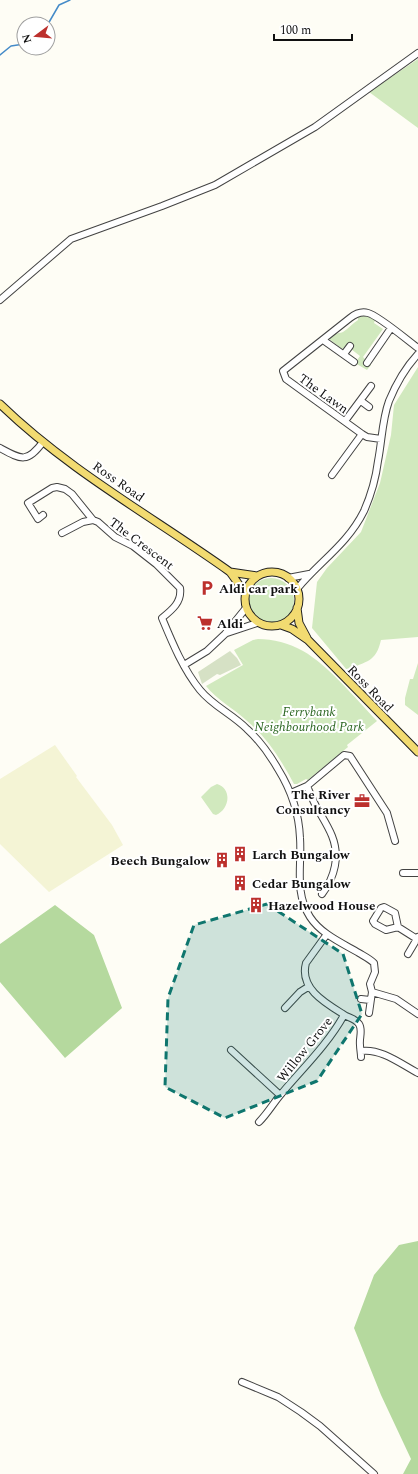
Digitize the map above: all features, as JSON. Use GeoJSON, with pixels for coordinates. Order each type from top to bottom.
{"type":"FeatureCollection","features":[{"type":"Feature","properties":{"kind":"main road","name":"Ross Road"},"geometry":{"type":"LineString","coordinates":[[0,404],[43,442],[230,572]]}},
{"type":"Feature","properties":{"kind":"main road"},"geometry":{"type":"LineString","coordinates":[[230,572],[257,576]]}},
{"type":"Feature","properties":{"kind":"main road"},"geometry":{"type":"LineString","coordinates":[[230,572],[245,593]]}},
{"type":"Feature","properties":{"kind":"main road"},"geometry":{"type":"LineString","coordinates":[[273,572],[283,575],[291,580],[297,589],[299,599],[297,608],[291,619],[281,625],[271,626],[257,623],[250,615],[246,608],[245,593],[249,584],[257,576],[273,572]]}},
{"type":"Feature","properties":{"kind":"main road"},"geometry":{"type":"LineString","coordinates":[[297,608],[299,623],[308,640]]}},
{"type":"Feature","properties":{"kind":"main road"},"geometry":{"type":"LineString","coordinates":[[281,625],[292,629],[308,640]]}},
{"type":"Feature","properties":{"kind":"main road","name":"Ross Road"},"geometry":{"type":"LineString","coordinates":[[308,640],[418,752]]}},
{"type":"Feature","properties":{"kind":"street"},"geometry":{"type":"LineString","coordinates":[[0,300],[71,239],[215,185],[315,127],[418,53]]}},
{"type":"Feature","properties":{"kind":"street","name":"The Lawn"},"geometry":{"type":"LineString","coordinates":[[381,439],[367,437],[362,434],[286,379],[283,374],[285,368],[350,318],[362,312],[373,315],[418,348]]}},
{"type":"Feature","properties":{"kind":"street"},"geometry":{"type":"LineString","coordinates":[[367,363],[391,328]]}},
{"type":"Feature","properties":{"kind":"street"},"geometry":{"type":"LineString","coordinates":[[323,340],[354,362]]}},
{"type":"Feature","properties":{"kind":"street"},"geometry":{"type":"LineString","coordinates":[[344,354],[350,346]]}},
{"type":"Feature","properties":{"kind":"street"},"geometry":{"type":"LineString","coordinates":[[297,589],[309,574],[330,556],[355,528],[364,509],[374,481],[389,401],[405,370],[418,354]]}},
{"type":"Feature","properties":{"kind":"street"},"geometry":{"type":"LineString","coordinates":[[345,421],[371,386]]}},
{"type":"Feature","properties":{"kind":"street"},"geometry":{"type":"LineString","coordinates":[[361,401],[369,407]]}},
{"type":"Feature","properties":{"kind":"street"},"geometry":{"type":"LineString","coordinates":[[332,475],[362,434]]}},
{"type":"Feature","properties":{"kind":"street"},"geometry":{"type":"LineString","coordinates":[[0,448],[20,458],[26,458],[35,453],[43,442]]}},
{"type":"Feature","properties":{"kind":"street","name":"The Crescent"},"geometry":{"type":"LineString","coordinates":[[43,515],[38,519],[28,503],[52,488],[61,487],[72,494],[93,520],[98,522],[115,537],[133,546],[156,564],[177,584],[181,593],[177,604],[162,618],[184,665]]}},
{"type":"Feature","properties":{"kind":"street","name":"The Crescent"},"geometry":{"type":"LineString","coordinates":[[62,533],[83,522],[93,520]]}},
{"type":"Feature","properties":{"kind":"street"},"geometry":{"type":"LineString","coordinates":[[288,578],[309,574]]}},
{"type":"Feature","properties":{"kind":"street"},"geometry":{"type":"LineString","coordinates":[[246,608],[226,634],[207,651],[184,665],[205,695],[246,728],[262,746],[273,761],[291,792],[299,824],[300,892],[305,908],[311,918],[327,934],[374,963],[375,972],[370,984],[372,992],[368,1013]]}},
{"type":"Feature","properties":{"kind":"street"},"geometry":{"type":"LineString","coordinates":[[226,634],[257,623]]}},
{"type":"Feature","properties":{"kind":"street"},"geometry":{"type":"LineString","coordinates":[[291,792],[307,786],[344,755],[350,756],[387,813],[395,841]]}},
{"type":"Feature","properties":{"kind":"street"},"geometry":{"type":"LineString","coordinates":[[307,786],[332,836],[336,854],[335,868],[331,879],[322,894]]}},
{"type":"Feature","properties":{"kind":"street"},"geometry":{"type":"LineString","coordinates":[[403,873],[418,873]]}},
{"type":"Feature","properties":{"kind":"street"},"geometry":{"type":"LineString","coordinates":[[398,927],[417,938],[408,954]]}},
{"type":"Feature","properties":{"kind":"street"},"geometry":{"type":"LineString","coordinates":[[327,934],[304,968],[308,987],[323,1001],[344,1015],[354,1018],[360,1026],[361,1054],[367,1050],[382,1054],[418,1073]]}},
{"type":"Feature","properties":{"kind":"street"},"geometry":{"type":"LineString","coordinates":[[285,1008],[300,992],[308,987]]}},
{"type":"Feature","properties":{"kind":"street"},"geometry":{"type":"LineString","coordinates":[[372,992],[396,1000],[418,1014]]}},
{"type":"Feature","properties":{"kind":"street"},"geometry":{"type":"LineString","coordinates":[[361,999],[370,1000]]}},
{"type":"Feature","properties":{"kind":"street","name":"Willow Grove"},"geometry":{"type":"LineString","coordinates":[[259,1122],[267,1115],[280,1095],[336,1030],[344,1015]]}},
{"type":"Feature","properties":{"kind":"street","name":"Willow Grove"},"geometry":{"type":"LineString","coordinates":[[231,1050],[280,1095]]}},
{"type":"Feature","properties":{"kind":"street"},"geometry":{"type":"LineString","coordinates":[[242,1382],[278,1397],[301,1412],[320,1426],[374,1474]]}},
{"type":"Feature","properties":{"kind":"highlighted area"},"geometry":{"type":"Polygon","coordinates":[[[267,904],[343,954],[362,1014],[317,1081],[225,1118],[165,1087],[168,998],[194,925],[267,904]]]}},
{"type":"Feature","properties":{"kind":"green space"},"geometry":{"type":"Polygon","coordinates":[[[418,59],[418,128],[369,92],[418,59]]]}},
{"type":"Feature","properties":{"kind":"green space"},"geometry":{"type":"Polygon","coordinates":[[[364,316],[375,320],[374,323],[383,329],[363,357],[371,365],[367,370],[355,363],[360,356],[351,349],[349,343],[342,349],[329,339],[334,335],[345,331],[358,320],[358,317],[364,316]]]}},
{"type":"Feature","properties":{"kind":"green space"},"geometry":{"type":"Polygon","coordinates":[[[418,367],[418,637],[381,640],[376,653],[370,660],[347,670],[312,628],[317,582],[327,568],[361,532],[380,483],[391,435],[394,405],[418,367]]]}},
{"type":"Feature","properties":{"kind":"green space"},"geometry":{"type":"Polygon","coordinates":[[[271,578],[284,582],[290,588],[294,601],[290,614],[284,620],[271,624],[258,620],[252,614],[248,601],[252,588],[258,582],[271,578]]]}},
{"type":"Feature","properties":{"kind":"green space","name":"Ferrybank Neighbourhood Park"},"geometry":{"type":"Polygon","coordinates":[[[258,639],[287,644],[298,648],[312,657],[342,683],[377,721],[347,745],[348,747],[308,780],[306,779],[297,784],[294,784],[279,758],[261,734],[215,696],[206,686],[243,665],[234,650],[258,639]]]}},
{"type":"Feature","properties":{"kind":"green space"},"geometry":{"type":"Polygon","coordinates":[[[230,651],[241,665],[220,675],[217,674],[202,684],[198,672],[230,651]]]}},
{"type":"Feature","properties":{"kind":"green space"},"geometry":{"type":"Polygon","coordinates":[[[418,663],[418,715],[405,705],[405,698],[410,679],[413,679],[418,663]]]}},
{"type":"Feature","properties":{"kind":"green space"},"geometry":{"type":"Polygon","coordinates":[[[55,745],[77,776],[76,777],[112,825],[123,845],[49,892],[0,844],[0,779],[55,745]]]}},
{"type":"Feature","properties":{"kind":"green space"},"geometry":{"type":"Polygon","coordinates":[[[217,784],[225,790],[227,800],[224,809],[216,815],[213,814],[201,797],[211,787],[217,784]]]}},
{"type":"Feature","properties":{"kind":"green space"},"geometry":{"type":"Polygon","coordinates":[[[55,905],[94,935],[122,1008],[65,1058],[0,982],[0,944],[55,905]]]}},
{"type":"Feature","properties":{"kind":"green space"},"geometry":{"type":"Polygon","coordinates":[[[418,1241],[418,1474],[403,1474],[411,1459],[381,1395],[354,1328],[374,1275],[399,1245],[418,1241]]]}},
{"type":"Feature","properties":{"kind":"waterway"},"geometry":{"type":"LineString","coordinates":[[53,16],[59,5],[70,0]]}},
{"type":"Feature","properties":{"kind":"waterway"},"geometry":{"type":"LineString","coordinates":[[0,55],[11,46],[16,45]]}},
{"type":"Feature","properties":{"kind":"place","name":"Aldi car park"},"geometry":{"type":"Point","coordinates":[207,588]}},
{"type":"Feature","properties":{"kind":"place","name":"Aldi"},"geometry":{"type":"Point","coordinates":[205,623]}},
{"type":"Feature","properties":{"kind":"place","name":"The River Consultancy"},"geometry":{"type":"Point","coordinates":[362,801]}},
{"type":"Feature","properties":{"kind":"place","name":"Larch Bungalow"},"geometry":{"type":"Point","coordinates":[240,854]}},
{"type":"Feature","properties":{"kind":"place","name":"Beech Bungalow"},"geometry":{"type":"Point","coordinates":[222,860]}},
{"type":"Feature","properties":{"kind":"place","name":"Cedar Bungalow"},"geometry":{"type":"Point","coordinates":[240,883]}},
{"type":"Feature","properties":{"kind":"place","name":"Hazelwood House"},"geometry":{"type":"Point","coordinates":[256,905]}}]}
